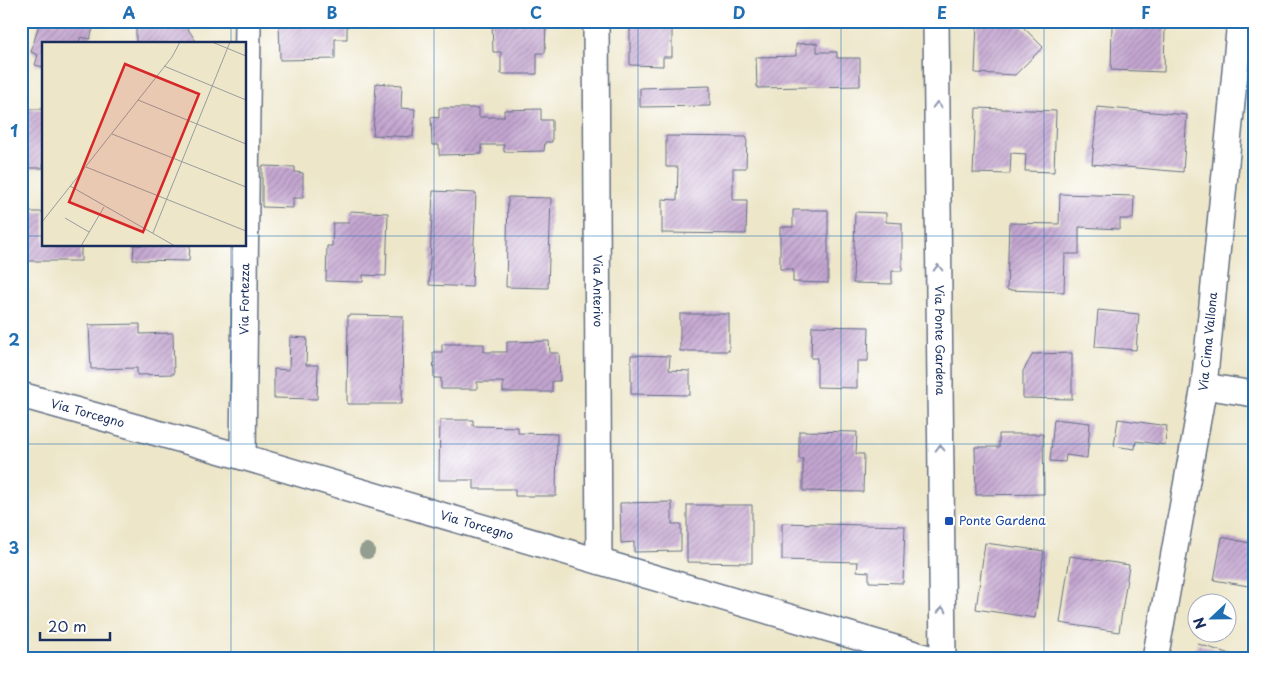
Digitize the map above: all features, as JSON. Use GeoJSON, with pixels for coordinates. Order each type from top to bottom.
{"type":"FeatureCollection","features":[{"type":"Feature","properties":{"kind":"street","name":"Via Fortezza"},"geometry":{"type":"LineString","coordinates":[[246,195],[248,21]]}},
{"type":"Feature","properties":{"kind":"street","name":"Via Anterivo"},"geometry":{"type":"LineString","coordinates":[[596,21],[599,561]]}},
{"type":"Feature","properties":{"kind":"street","name":"Via Ponte Gardena"},"geometry":{"type":"LineString","coordinates":[[936,21],[943,659]]}},
{"type":"Feature","properties":{"kind":"street","name":"Via Cima Vallona"},"geometry":{"type":"LineString","coordinates":[[1155,659],[1204,386],[1240,21]]}},
{"type":"Feature","properties":{"kind":"street","name":"Via Fortezza"},"geometry":{"type":"LineString","coordinates":[[243,457],[245,246]]}},
{"type":"Feature","properties":{"kind":"street"},"geometry":{"type":"LineString","coordinates":[[1204,386],[1254,394]]}},
{"type":"Feature","properties":{"kind":"street","name":"Via Torcegno"},"geometry":{"type":"LineString","coordinates":[[21,396],[243,457],[932,659]]}},
{"type":"Feature","properties":{"kind":"building"},"geometry":{"type":"Polygon","coordinates":[[[40,21],[55,23],[55,21],[95,21],[90,39],[81,37],[79,42],[42,42],[42,67],[35,65],[38,55],[31,52],[40,21]]]}},
{"type":"Feature","properties":{"kind":"building"},"geometry":{"type":"Polygon","coordinates":[[[136,21],[183,21],[196,42],[137,42],[136,21]]]}},
{"type":"Feature","properties":{"kind":"building"},"geometry":{"type":"Polygon","coordinates":[[[279,21],[347,21],[347,39],[335,39],[335,59],[280,60],[279,21]]]}},
{"type":"Feature","properties":{"kind":"building"},"geometry":{"type":"Polygon","coordinates":[[[492,21],[546,21],[545,53],[537,53],[537,74],[501,74],[501,52],[493,52],[492,21]]]}},
{"type":"Feature","properties":{"kind":"building"},"geometry":{"type":"Polygon","coordinates":[[[630,21],[672,21],[672,57],[663,57],[663,66],[630,65],[630,21]]]}},
{"type":"Feature","properties":{"kind":"building"},"geometry":{"type":"Polygon","coordinates":[[[1017,21],[1043,47],[1015,75],[975,73],[977,22],[1017,21]]]}},
{"type":"Feature","properties":{"kind":"building"},"geometry":{"type":"Polygon","coordinates":[[[1112,25],[1165,27],[1164,72],[1111,70],[1112,25]]]}},
{"type":"Feature","properties":{"kind":"building"},"geometry":{"type":"Polygon","coordinates":[[[817,43],[817,52],[837,52],[837,58],[860,58],[860,86],[757,88],[756,57],[796,56],[796,44],[817,43]]]}},
{"type":"Feature","properties":{"kind":"building"},"geometry":{"type":"Polygon","coordinates":[[[376,83],[402,85],[401,108],[415,109],[413,137],[373,135],[376,83]]]}},
{"type":"Feature","properties":{"kind":"building"},"geometry":{"type":"Polygon","coordinates":[[[710,86],[710,106],[640,107],[640,88],[710,86]]]}},
{"type":"Feature","properties":{"kind":"building"},"geometry":{"type":"Polygon","coordinates":[[[1097,107],[1187,115],[1183,172],[1092,164],[1097,107]]]}},
{"type":"Feature","properties":{"kind":"building"},"geometry":{"type":"Polygon","coordinates":[[[439,108],[479,108],[479,117],[504,117],[504,110],[541,109],[541,120],[552,120],[552,142],[545,142],[544,151],[504,152],[504,145],[481,145],[482,154],[439,155],[439,145],[432,145],[431,117],[439,118],[439,108]]]}},
{"type":"Feature","properties":{"kind":"building"},"geometry":{"type":"Polygon","coordinates":[[[976,108],[1056,111],[1054,172],[1025,171],[1026,154],[1011,153],[1010,174],[973,173],[976,108]]]}},
{"type":"Feature","properties":{"kind":"building"},"geometry":{"type":"Polygon","coordinates":[[[21,109],[42,109],[42,168],[21,168],[21,109]]]}},
{"type":"Feature","properties":{"kind":"building"},"geometry":{"type":"Polygon","coordinates":[[[666,136],[747,137],[746,168],[733,168],[733,200],[747,200],[746,234],[662,233],[662,199],[677,200],[678,167],[666,167],[666,136]]]}},
{"type":"Feature","properties":{"kind":"building"},"geometry":{"type":"Polygon","coordinates":[[[262,166],[295,167],[295,172],[303,173],[303,198],[293,198],[293,208],[262,207],[262,166]]]}},
{"type":"Feature","properties":{"kind":"building"},"geometry":{"type":"Polygon","coordinates":[[[433,191],[476,193],[472,287],[429,285],[433,191]]]}},
{"type":"Feature","properties":{"kind":"building"},"geometry":{"type":"Polygon","coordinates":[[[1060,194],[1134,196],[1133,219],[1120,219],[1120,229],[1079,227],[1079,254],[1065,254],[1064,292],[1007,290],[1009,223],[1059,224],[1060,194]]]}},
{"type":"Feature","properties":{"kind":"building"},"geometry":{"type":"Polygon","coordinates":[[[508,197],[551,198],[548,288],[506,287],[508,197]]]}},
{"type":"Feature","properties":{"kind":"building"},"geometry":{"type":"Polygon","coordinates":[[[793,210],[828,210],[828,283],[793,282],[793,269],[780,269],[780,227],[793,227],[793,210]]]}},
{"type":"Feature","properties":{"kind":"building"},"geometry":{"type":"Polygon","coordinates":[[[350,211],[388,213],[386,276],[363,275],[363,282],[326,281],[327,246],[332,246],[333,223],[349,223],[350,211]]]}},
{"type":"Feature","properties":{"kind":"building"},"geometry":{"type":"Polygon","coordinates":[[[26,212],[42,212],[42,246],[81,246],[81,261],[27,261],[26,212]]]}},
{"type":"Feature","properties":{"kind":"building"},"geometry":{"type":"Polygon","coordinates":[[[855,212],[886,213],[886,222],[902,223],[902,271],[892,271],[892,284],[853,283],[855,212]]]}},
{"type":"Feature","properties":{"kind":"building"},"geometry":{"type":"Polygon","coordinates":[[[134,246],[190,246],[189,261],[133,260],[134,246]]]}},
{"type":"Feature","properties":{"kind":"building"},"geometry":{"type":"Polygon","coordinates":[[[1098,310],[1139,314],[1136,350],[1095,347],[1098,310]]]}},
{"type":"Feature","properties":{"kind":"building"},"geometry":{"type":"Polygon","coordinates":[[[680,314],[729,314],[729,351],[680,351],[680,314]]]}},
{"type":"Feature","properties":{"kind":"building"},"geometry":{"type":"Polygon","coordinates":[[[348,315],[403,316],[402,404],[347,404],[348,315]]]}},
{"type":"Feature","properties":{"kind":"building"},"geometry":{"type":"Polygon","coordinates":[[[140,324],[140,334],[173,333],[174,374],[137,375],[137,368],[91,369],[89,325],[140,324]]]}},
{"type":"Feature","properties":{"kind":"building"},"geometry":{"type":"Polygon","coordinates":[[[812,326],[869,327],[868,361],[857,361],[857,388],[817,387],[817,358],[811,358],[812,326]]]}},
{"type":"Feature","properties":{"kind":"building"},"geometry":{"type":"Polygon","coordinates":[[[290,337],[307,338],[306,365],[318,365],[317,399],[274,398],[274,369],[289,370],[290,337]]]}},
{"type":"Feature","properties":{"kind":"building"},"geometry":{"type":"Polygon","coordinates":[[[549,341],[550,353],[559,353],[560,381],[552,381],[552,392],[503,392],[503,382],[477,382],[477,389],[441,389],[441,378],[434,378],[433,352],[442,352],[442,344],[484,344],[484,352],[507,352],[507,342],[549,341]]]}},
{"type":"Feature","properties":{"kind":"building"},"geometry":{"type":"Polygon","coordinates":[[[1072,353],[1072,399],[1023,398],[1023,371],[1033,354],[1072,353]]]}},
{"type":"Feature","properties":{"kind":"building"},"geometry":{"type":"Polygon","coordinates":[[[631,355],[670,356],[669,370],[690,371],[690,395],[631,394],[631,355]]]}},
{"type":"Feature","properties":{"kind":"building"},"geometry":{"type":"Polygon","coordinates":[[[1054,419],[1090,423],[1087,458],[1066,455],[1065,462],[1050,461],[1054,419]]]}},
{"type":"Feature","properties":{"kind":"building"},"geometry":{"type":"Polygon","coordinates":[[[1118,419],[1167,426],[1165,445],[1136,441],[1135,449],[1114,446],[1118,419]]]}},
{"type":"Feature","properties":{"kind":"building"},"geometry":{"type":"Polygon","coordinates":[[[440,420],[473,420],[473,426],[518,427],[518,433],[557,434],[556,496],[515,496],[515,489],[474,489],[474,480],[439,480],[440,420]]]}},
{"type":"Feature","properties":{"kind":"building"},"geometry":{"type":"Polygon","coordinates":[[[799,431],[857,432],[856,454],[864,454],[863,492],[803,491],[803,459],[799,459],[799,431]]]}},
{"type":"Feature","properties":{"kind":"building"},"geometry":{"type":"Polygon","coordinates":[[[999,434],[1043,434],[1044,494],[976,495],[975,447],[999,447],[999,434]]]}},
{"type":"Feature","properties":{"kind":"building"},"geometry":{"type":"Polygon","coordinates":[[[672,502],[672,524],[681,524],[681,551],[634,552],[634,542],[621,543],[620,503],[672,502]]]}},
{"type":"Feature","properties":{"kind":"building"},"geometry":{"type":"Polygon","coordinates":[[[687,505],[752,505],[752,563],[687,562],[687,505]]]}},
{"type":"Feature","properties":{"kind":"building"},"geometry":{"type":"Polygon","coordinates":[[[782,523],[905,526],[903,583],[869,582],[869,572],[857,571],[858,562],[782,560],[782,523]]]}},
{"type":"Feature","properties":{"kind":"building"},"geometry":{"type":"Polygon","coordinates":[[[1222,537],[1254,544],[1254,587],[1214,580],[1222,537]]]}},
{"type":"Feature","properties":{"kind":"building"},"geometry":{"type":"Polygon","coordinates":[[[985,543],[1044,551],[1035,618],[976,609],[985,543]]]}},
{"type":"Feature","properties":{"kind":"building"},"geometry":{"type":"Polygon","coordinates":[[[1070,556],[1129,565],[1119,632],[1060,623],[1070,556]]]}},
{"type":"Feature","properties":{"kind":"building"},"geometry":{"type":"Polygon","coordinates":[[[1198,644],[1243,658],[1243,659],[1193,659],[1198,644]]]}},
{"type":"Feature","properties":{"kind":"place","name":"Ponte Gardena"},"geometry":{"type":"Point","coordinates":[949,521]}}]}
